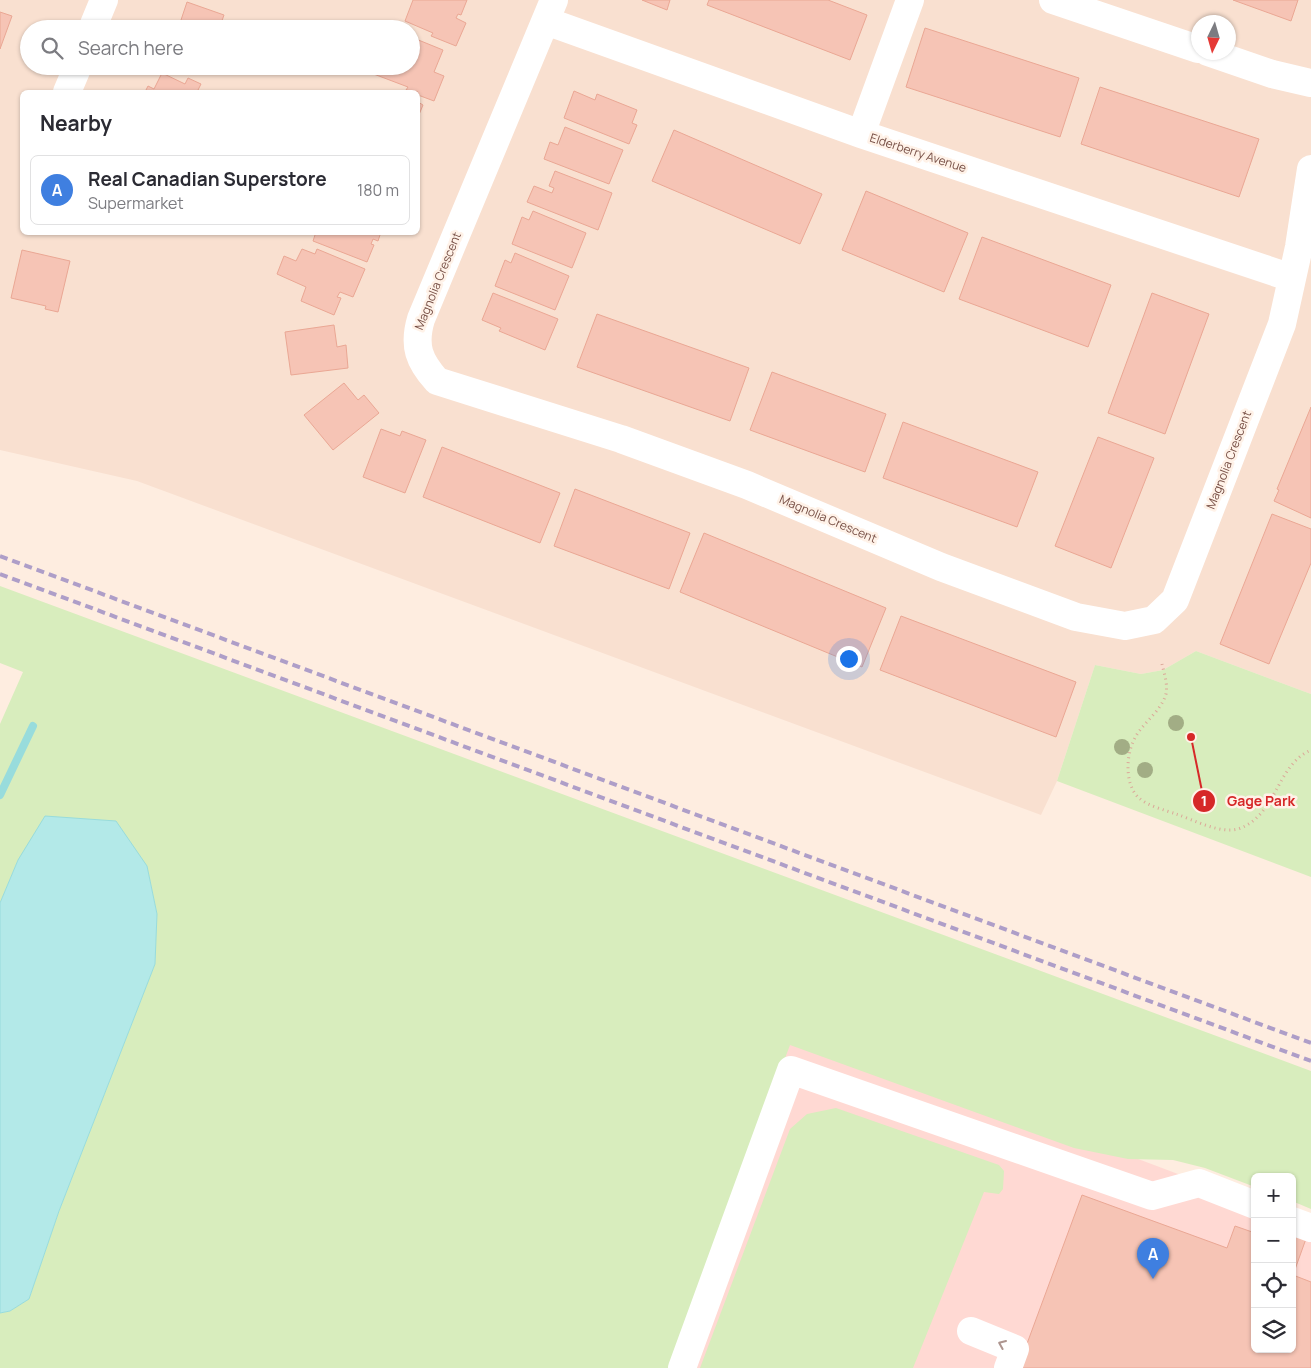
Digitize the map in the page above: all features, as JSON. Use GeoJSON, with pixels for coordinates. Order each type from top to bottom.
{"type":"FeatureCollection","features":[{"type":"Feature","properties":{"kind":"street"},"geometry":{"type":"LineString","coordinates":[[96,20],[104,0]]}},
{"type":"Feature","properties":{"kind":"street"},"geometry":{"type":"LineString","coordinates":[[861,134],[910,0]]}},
{"type":"Feature","properties":{"kind":"street"},"geometry":{"type":"LineString","coordinates":[[1052,0],[1191,47]]}},
{"type":"Feature","properties":{"kind":"street","name":"Elderberry Avenue"},"geometry":{"type":"LineString","coordinates":[[550,10],[861,134],[1292,278]]}},
{"type":"Feature","properties":{"kind":"street","name":"Magnolia Crescent"},"geometry":{"type":"LineString","coordinates":[[550,10],[421,319],[416,334],[424,367],[437,381],[621,439],[747,485],[941,567],[1076,617],[1126,626],[1154,620],[1175,600],[1282,324],[1311,169]]}},
{"type":"Feature","properties":{"kind":"street"},"geometry":{"type":"LineString","coordinates":[[1231,60],[1272,74],[1311,83]]}},
{"type":"Feature","properties":{"kind":"street"},"geometry":{"type":"LineString","coordinates":[[68,90],[74,75]]}},
{"type":"Feature","properties":{"kind":"street"},"geometry":{"type":"LineString","coordinates":[[682,1368],[791,1070],[1152,1196],[1199,1183],[1251,1204]]}},
{"type":"Feature","properties":{"kind":"street"},"geometry":{"type":"LineString","coordinates":[[1296,1222],[1311,1228]]}},
{"type":"Feature","properties":{"kind":"street"},"geometry":{"type":"LineString","coordinates":[[971,1331],[1015,1349],[1008,1368]]}},
{"type":"Feature","properties":{"kind":"path"},"geometry":{"type":"LineString","coordinates":[[1162,664],[1167,691],[1163,703],[1135,738],[1129,756],[1129,774],[1133,789],[1139,798],[1162,809],[1225,830],[1237,829],[1254,821],[1268,806],[1289,768],[1311,750]]}},
{"type":"Feature","properties":{"kind":"shaded area"},"geometry":{"type":"Polygon","coordinates":[[[0,0],[1311,0],[1311,694],[1196,651],[1163,670],[1141,674],[1095,665],[1057,781],[1041,815],[137,481],[0,450],[0,0]]]}},
{"type":"Feature","properties":{"kind":"shaded area"},"geometry":{"type":"Polygon","coordinates":[[[774,1022],[1251,1201],[1251,1353],[1296,1353],[1296,1218],[1311,1224],[1311,1368],[647,1368],[774,1022]]]}},
{"type":"Feature","properties":{"kind":"green space"},"geometry":{"type":"Polygon","coordinates":[[[0,586],[1311,1071],[1311,1209],[1296,1203],[1296,1173],[1251,1173],[1251,1185],[1205,1168],[1173,1160],[1128,1159],[1074,1148],[790,1045],[668,1368],[0,1368],[0,1313],[10,1311],[29,1299],[59,1211],[155,964],[157,914],[147,866],[18,860],[0,903],[0,724],[23,672],[0,663],[0,586]]]}},
{"type":"Feature","properties":{"kind":"green space"},"geometry":{"type":"Polygon","coordinates":[[[1196,651],[1311,694],[1311,877],[1057,781],[1095,665],[1141,674],[1163,670],[1196,651]]]}},
{"type":"Feature","properties":{"kind":"green space"},"geometry":{"type":"Polygon","coordinates":[[[836,1108],[999,1165],[1004,1171],[1003,1189],[999,1194],[984,1192],[913,1368],[700,1368],[790,1129],[807,1114],[836,1108]]]}},
{"type":"Feature","properties":{"kind":"water"},"geometry":{"type":"Polygon","coordinates":[[[45,816],[116,821],[147,866],[157,914],[155,964],[59,1211],[29,1299],[10,1311],[0,1313],[0,903],[18,860],[45,816]]]}},
{"type":"Feature","properties":{"kind":"building"},"geometry":{"type":"Polygon","coordinates":[[[413,0],[467,0],[461,15],[458,14],[456,18],[466,23],[456,46],[431,36],[433,33],[420,27],[420,20],[405,20],[413,0]]]}},
{"type":"Feature","properties":{"kind":"building"},"geometry":{"type":"Polygon","coordinates":[[[642,0],[670,0],[667,10],[642,0]]]}},
{"type":"Feature","properties":{"kind":"building"},"geometry":{"type":"Polygon","coordinates":[[[709,0],[828,0],[867,15],[850,60],[707,5],[709,0]]]}},
{"type":"Feature","properties":{"kind":"building"},"geometry":{"type":"Polygon","coordinates":[[[1233,0],[1298,0],[1291,21],[1233,0]]]}},
{"type":"Feature","properties":{"kind":"building"},"geometry":{"type":"Polygon","coordinates":[[[187,2],[224,15],[222,20],[181,20],[187,2]]]}},
{"type":"Feature","properties":{"kind":"building"},"geometry":{"type":"Polygon","coordinates":[[[0,12],[12,16],[0,49],[0,12]]]}},
{"type":"Feature","properties":{"kind":"building"},"geometry":{"type":"Polygon","coordinates":[[[925,28],[1079,78],[1060,137],[906,87],[925,28]]]}},
{"type":"Feature","properties":{"kind":"building"},"geometry":{"type":"Polygon","coordinates":[[[420,41],[443,50],[434,72],[444,76],[434,101],[420,96],[420,90],[406,90],[408,87],[376,75],[420,75],[420,41]]]}},
{"type":"Feature","properties":{"kind":"building"},"geometry":{"type":"Polygon","coordinates":[[[161,75],[166,75],[185,84],[188,78],[201,84],[198,90],[146,90],[148,86],[154,89],[161,75]]]}},
{"type":"Feature","properties":{"kind":"building"},"geometry":{"type":"Polygon","coordinates":[[[1100,87],[1259,139],[1239,197],[1081,144],[1100,87]]]}},
{"type":"Feature","properties":{"kind":"building"},"geometry":{"type":"Polygon","coordinates":[[[574,91],[595,100],[597,94],[637,110],[632,123],[637,125],[629,144],[564,118],[574,91]]]}},
{"type":"Feature","properties":{"kind":"building"},"geometry":{"type":"Polygon","coordinates":[[[565,127],[623,150],[609,184],[544,159],[550,142],[558,145],[565,127]]]}},
{"type":"Feature","properties":{"kind":"building"},"geometry":{"type":"Polygon","coordinates":[[[674,130],[822,194],[800,244],[652,181],[674,130]]]}},
{"type":"Feature","properties":{"kind":"building"},"geometry":{"type":"Polygon","coordinates":[[[555,171],[612,193],[598,230],[527,202],[534,186],[552,193],[554,188],[549,186],[555,171]]]}},
{"type":"Feature","properties":{"kind":"building"},"geometry":{"type":"Polygon","coordinates":[[[866,191],[968,233],[944,292],[842,250],[866,191]]]}},
{"type":"Feature","properties":{"kind":"building"},"geometry":{"type":"Polygon","coordinates":[[[533,211],[586,233],[572,268],[512,244],[522,217],[529,220],[533,211]]]}},
{"type":"Feature","properties":{"kind":"building"},"geometry":{"type":"Polygon","coordinates":[[[315,235],[380,235],[378,241],[373,239],[371,244],[374,245],[367,262],[313,241],[315,235]]]}},
{"type":"Feature","properties":{"kind":"building"},"geometry":{"type":"Polygon","coordinates":[[[982,237],[1111,285],[1088,347],[959,299],[982,237]]]}},
{"type":"Feature","properties":{"kind":"building"},"geometry":{"type":"Polygon","coordinates":[[[302,249],[315,254],[317,249],[365,269],[353,297],[340,292],[337,297],[341,298],[334,315],[301,301],[306,287],[277,274],[284,256],[296,261],[302,249]]]}},
{"type":"Feature","properties":{"kind":"building"},"geometry":{"type":"Polygon","coordinates":[[[22,250],[70,261],[58,312],[45,309],[46,306],[11,298],[22,250]]]}},
{"type":"Feature","properties":{"kind":"building"},"geometry":{"type":"Polygon","coordinates":[[[515,253],[569,276],[555,310],[495,286],[505,260],[511,263],[515,253]]]}},
{"type":"Feature","properties":{"kind":"building"},"geometry":{"type":"Polygon","coordinates":[[[493,293],[558,319],[545,350],[499,331],[501,328],[482,320],[493,293]]]}},
{"type":"Feature","properties":{"kind":"building"},"geometry":{"type":"Polygon","coordinates":[[[1152,293],[1209,314],[1165,434],[1108,413],[1152,293]]]}},
{"type":"Feature","properties":{"kind":"building"},"geometry":{"type":"Polygon","coordinates":[[[597,314],[749,368],[730,421],[577,367],[597,314]]]}},
{"type":"Feature","properties":{"kind":"building"},"geometry":{"type":"Polygon","coordinates":[[[334,325],[337,347],[346,345],[348,368],[291,375],[285,332],[334,325]]]}},
{"type":"Feature","properties":{"kind":"building"},"geometry":{"type":"Polygon","coordinates":[[[772,372],[886,414],[865,472],[750,430],[772,372]]]}},
{"type":"Feature","properties":{"kind":"building"},"geometry":{"type":"Polygon","coordinates":[[[344,383],[358,400],[364,395],[379,413],[333,450],[304,415],[344,383]]]}},
{"type":"Feature","properties":{"kind":"building"},"geometry":{"type":"Polygon","coordinates":[[[1311,407],[1311,518],[1274,501],[1279,490],[1277,489],[1311,407]]]}},
{"type":"Feature","properties":{"kind":"building"},"geometry":{"type":"Polygon","coordinates":[[[903,422],[1038,472],[1017,527],[883,478],[903,422]]]}},
{"type":"Feature","properties":{"kind":"building"},"geometry":{"type":"Polygon","coordinates":[[[381,429],[400,436],[402,431],[426,440],[405,493],[363,477],[381,429]]]}},
{"type":"Feature","properties":{"kind":"building"},"geometry":{"type":"Polygon","coordinates":[[[1098,437],[1154,458],[1111,568],[1055,546],[1098,437]]]}},
{"type":"Feature","properties":{"kind":"building"},"geometry":{"type":"Polygon","coordinates":[[[442,447],[560,493],[540,543],[423,497],[442,447]]]}},
{"type":"Feature","properties":{"kind":"building"},"geometry":{"type":"Polygon","coordinates":[[[575,489],[690,533],[669,589],[554,546],[575,489]]]}},
{"type":"Feature","properties":{"kind":"building"},"geometry":{"type":"Polygon","coordinates":[[[1272,514],[1311,529],[1311,563],[1269,664],[1220,644],[1272,514]]]}},
{"type":"Feature","properties":{"kind":"building"},"geometry":{"type":"Polygon","coordinates":[[[704,533],[886,608],[862,667],[680,592],[704,533]]]}},
{"type":"Feature","properties":{"kind":"building"},"geometry":{"type":"Polygon","coordinates":[[[901,616],[1076,682],[1056,737],[880,670],[901,616]]]}},
{"type":"Feature","properties":{"kind":"building"},"geometry":{"type":"Polygon","coordinates":[[[1082,1195],[1227,1248],[1235,1226],[1251,1232],[1251,1353],[1296,1353],[1296,1276],[1311,1282],[1311,1368],[1018,1368],[1082,1195]]]}},
{"type":"Feature","properties":{"kind":"building"},"geometry":{"type":"Polygon","coordinates":[[[1296,1232],[1307,1236],[1296,1267],[1296,1232]]]}},
{"type":"Feature","properties":{"kind":"waterway"},"geometry":{"type":"LineString","coordinates":[[0,795],[33,726]]}},
{"type":"Feature","properties":{"kind":"railway"},"geometry":{"type":"LineString","coordinates":[[0,556],[1311,1043]]}},
{"type":"Feature","properties":{"kind":"railway"},"geometry":{"type":"LineString","coordinates":[[0,574],[1311,1061]]}},
{"type":"Feature","properties":{"kind":"place","name":"Gage Park"},"geometry":{"type":"Point","coordinates":[1191,737]}},
{"type":"Feature","properties":{"kind":"place","name":"Real Canadian Superstore"},"geometry":{"type":"Point","coordinates":[1153,1279]}}]}
